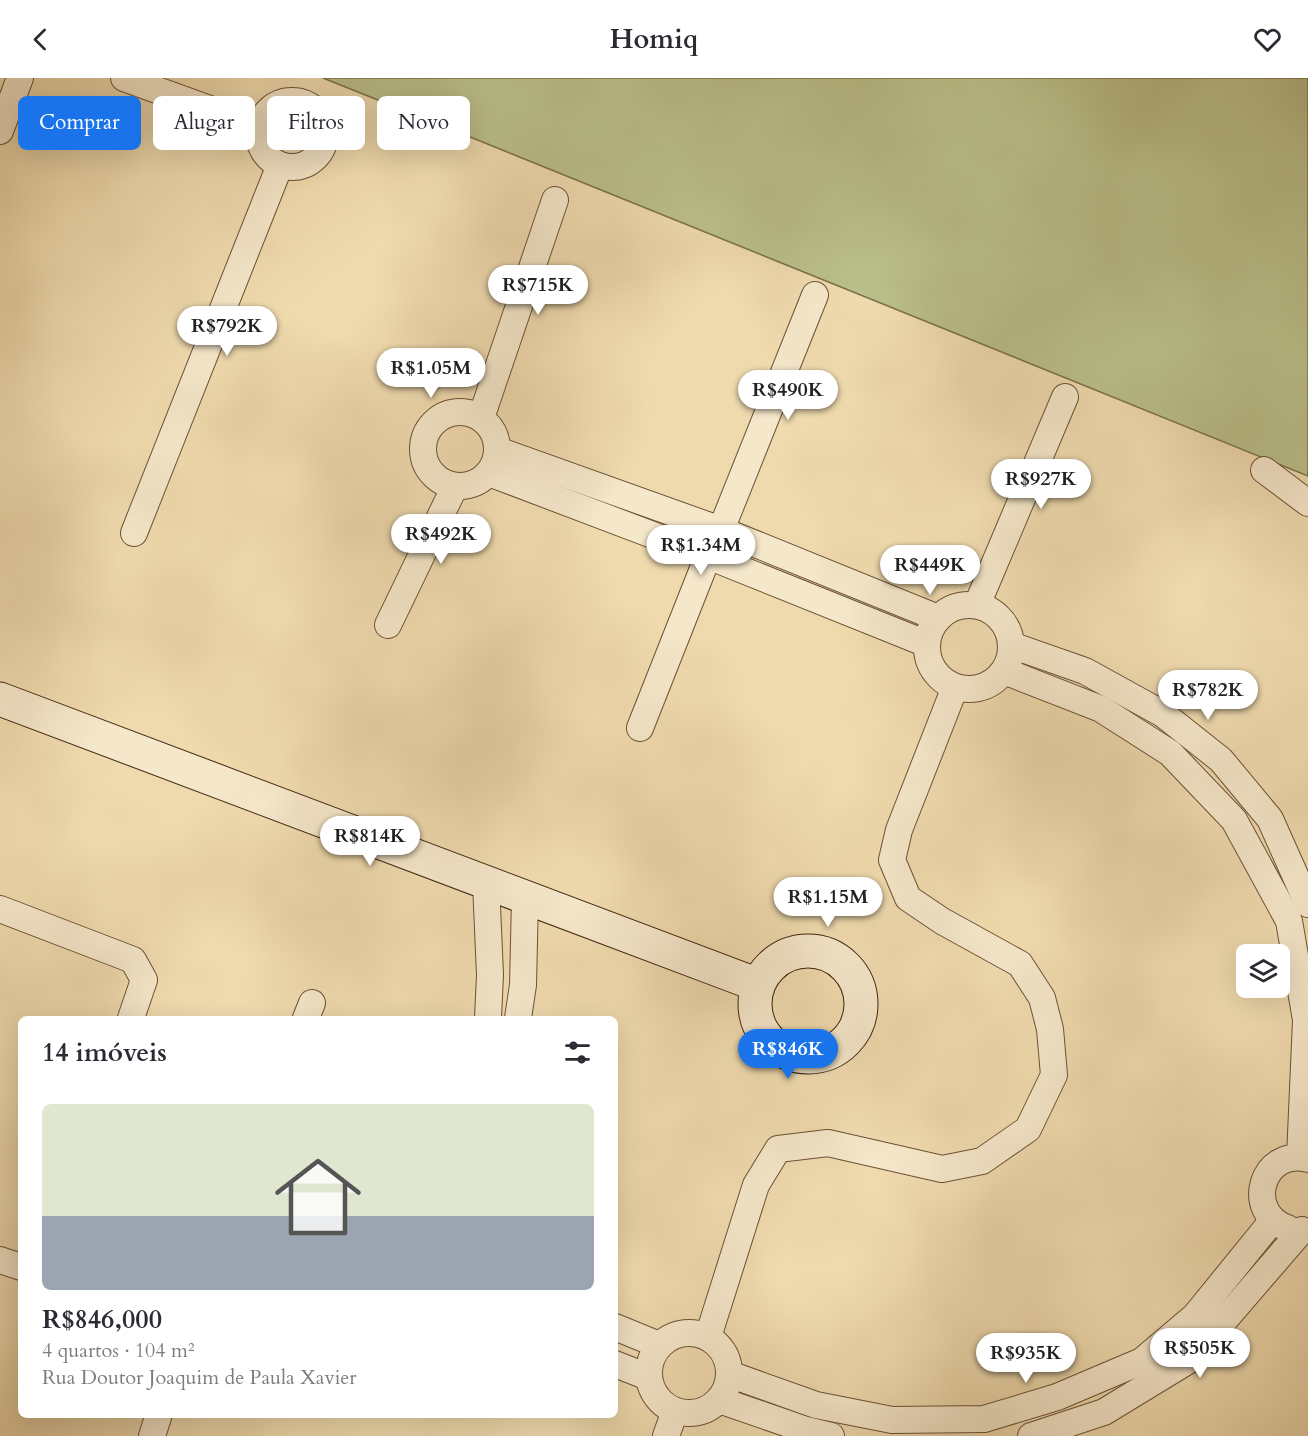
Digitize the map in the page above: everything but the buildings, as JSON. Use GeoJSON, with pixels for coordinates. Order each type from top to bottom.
{"type":"FeatureCollection","features":[{"type":"Feature","properties":{"kind":"street"},"geometry":{"type":"LineString","coordinates":[[0,131],[20,78]]}},
{"type":"Feature","properties":{"kind":"street"},"geometry":{"type":"LineString","coordinates":[[124,78],[259,127]]}},
{"type":"Feature","properties":{"kind":"street"},"geometry":{"type":"LineString","coordinates":[[293,101],[304,103],[321,118],[324,141],[320,151],[303,165],[291,167],[280,165],[270,159],[263,150],[259,127],[271,108],[293,101]]}},
{"type":"Feature","properties":{"kind":"street"},"geometry":{"type":"LineString","coordinates":[[134,533],[280,165]]}},
{"type":"Feature","properties":{"kind":"street"},"geometry":{"type":"LineString","coordinates":[[481,418],[555,200]]}},
{"type":"Feature","properties":{"kind":"street"},"geometry":{"type":"LineString","coordinates":[[721,530],[815,295]]}},
{"type":"Feature","properties":{"kind":"street"},"geometry":{"type":"LineString","coordinates":[[977,605],[1065,397]]}},
{"type":"Feature","properties":{"kind":"street"},"geometry":{"type":"LineString","coordinates":[[458,412],[481,418],[496,438],[493,462],[473,484],[454,486],[433,474],[423,452],[429,429],[447,415],[458,412]]}},
{"type":"Feature","properties":{"kind":"street"},"geometry":{"type":"LineString","coordinates":[[493,462],[721,530],[938,618]]}},
{"type":"Feature","properties":{"kind":"street"},"geometry":{"type":"LineString","coordinates":[[493,462],[708,556],[927,644]]}},
{"type":"Feature","properties":{"kind":"street"},"geometry":{"type":"LineString","coordinates":[[1264,470],[1308,503]]}},
{"type":"Feature","properties":{"kind":"street"},"geometry":{"type":"LineString","coordinates":[[388,625],[454,486]]}},
{"type":"Feature","properties":{"kind":"street"},"geometry":{"type":"LineString","coordinates":[[640,728],[708,556]]}},
{"type":"Feature","properties":{"kind":"street"},"geometry":{"type":"LineString","coordinates":[[963,605],[977,605],[990,610],[1001,619],[1008,631],[1011,645],[1004,671],[995,681],[983,687],[956,687],[943,681],[934,670],[928,657],[927,644],[930,630],[938,618],[949,609],[963,605]]}},
{"type":"Feature","properties":{"kind":"street"},"geometry":{"type":"LineString","coordinates":[[1011,645],[1086,671],[1154,708],[1221,760],[1270,819],[1308,904]]}},
{"type":"Feature","properties":{"kind":"street"},"geometry":{"type":"LineString","coordinates":[[1004,671],[1101,709],[1170,753],[1234,820],[1289,921],[1306,1020],[1304,1158],[1288,1158],[1277,1163],[1262,1183],[1264,1207],[1273,1220],[1290,1229],[1305,1229]]}},
{"type":"Feature","properties":{"kind":"street"},"geometry":{"type":"LineString","coordinates":[[708,1337],[756,1185],[778,1149],[828,1143],[942,1169],[982,1161],[1028,1129],[1054,1076],[1050,1029],[1042,998],[1020,964],[942,921],[908,898],[892,860],[898,830],[956,687]]}},
{"type":"Feature","properties":{"kind":"street"},"geometry":{"type":"LineString","coordinates":[[0,699],[758,985]]}},
{"type":"Feature","properties":{"kind":"street"},"geometry":{"type":"LineString","coordinates":[[486,884],[490,975],[488,1016]]}},
{"type":"Feature","properties":{"kind":"street"},"geometry":{"type":"LineString","coordinates":[[518,1016],[523,985],[525,898]]}},
{"type":"Feature","properties":{"kind":"street"},"geometry":{"type":"LineString","coordinates":[[0,909],[133,960],[144,981],[132,1016]]}},
{"type":"Feature","properties":{"kind":"street"},"geometry":{"type":"LineString","coordinates":[[729,1374],[816,1405],[892,1420],[984,1419],[1057,1397],[1142,1361],[1195,1317],[1273,1220]]}},
{"type":"Feature","properties":{"kind":"street"},"geometry":{"type":"LineString","coordinates":[[1031,1436],[1104,1412],[1191,1359],[1305,1229]]}},
{"type":"Feature","properties":{"kind":"street"},"geometry":{"type":"LineString","coordinates":[[0,1260],[18,1266]]}},
{"type":"Feature","properties":{"kind":"street"},"geometry":{"type":"LineString","coordinates":[[618,1329],[659,1345]]}},
{"type":"Feature","properties":{"kind":"street"},"geometry":{"type":"LineString","coordinates":[[682,1332],[695,1332],[708,1337],[726,1356],[728,1383],[719,1400],[702,1411],[688,1413],[675,1411],[654,1394],[648,1377],[652,1356],[659,1345],[682,1332]]}},
{"type":"Feature","properties":{"kind":"street"},"geometry":{"type":"LineString","coordinates":[[618,1365],[648,1377]]}},
{"type":"Feature","properties":{"kind":"street"},"geometry":{"type":"LineString","coordinates":[[719,1400],[806,1430],[831,1436]]}},
{"type":"Feature","properties":{"kind":"street"},"geometry":{"type":"LineString","coordinates":[[666,1436],[675,1411]]}},
{"type":"Feature","properties":{"kind":"street"},"geometry":{"type":"LineString","coordinates":[[152,1436],[158,1418]]}},
{"type":"Feature","properties":{"kind":"green space"},"geometry":{"type":"Polygon","coordinates":[[[323,78],[1308,78],[1308,476],[470,137],[470,96],[377,96],[377,100],[323,78]]]}}]}
